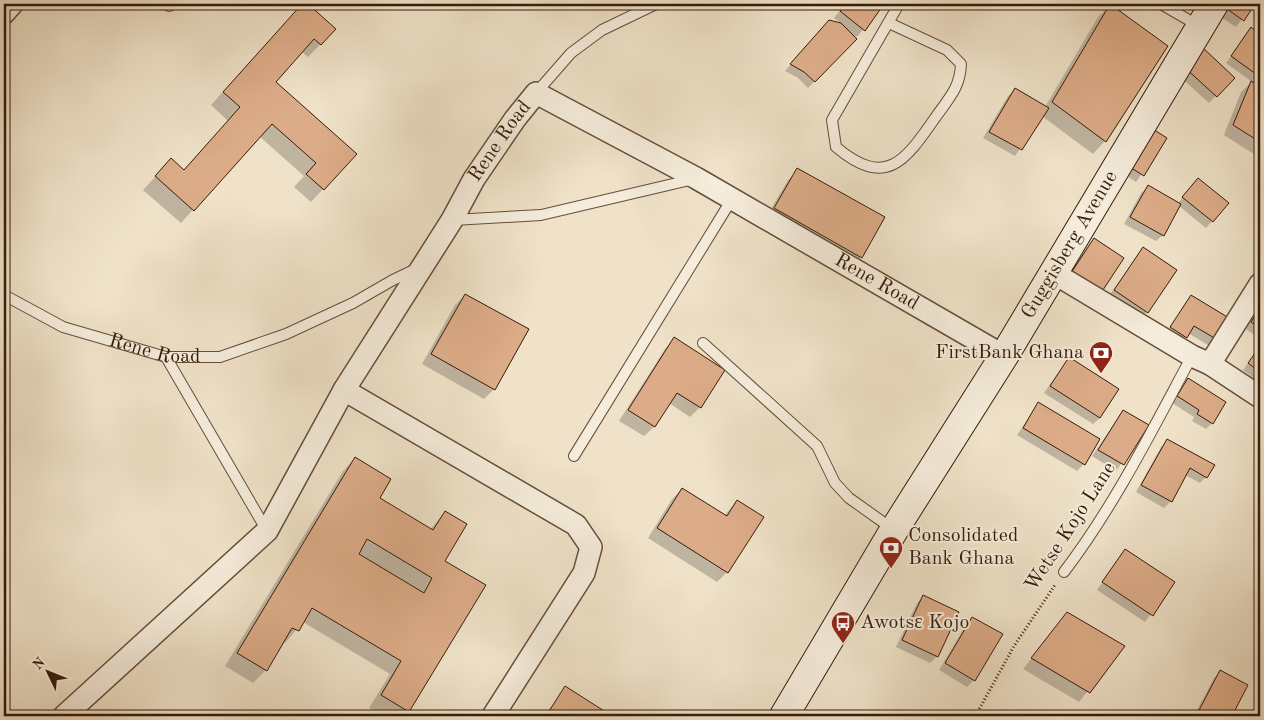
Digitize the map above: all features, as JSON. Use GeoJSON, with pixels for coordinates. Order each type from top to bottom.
{"type":"FeatureCollection","features":[{"type":"Feature","properties":{"kind":"main road","name":"Guggisberg Avenue"},"geometry":{"type":"LineString","coordinates":[[784,716],[894,530],[1004,356],[1052,272],[1214,4]]}},
{"type":"Feature","properties":{"kind":"street"},"geometry":{"type":"LineString","coordinates":[[4,13],[12,4]]}},
{"type":"Feature","properties":{"kind":"street","name":"Rene Road"},"geometry":{"type":"LineString","coordinates":[[422,267],[452,220],[474,179],[515,119],[536,93],[696,178],[1004,356]]}},
{"type":"Feature","properties":{"kind":"street"},"geometry":{"type":"LineString","coordinates":[[64,716],[267,531],[344,390],[422,267]]}},
{"type":"Feature","properties":{"kind":"street"},"geometry":{"type":"LineString","coordinates":[[1052,272],[1260,397]]}},
{"type":"Feature","properties":{"kind":"street"},"geometry":{"type":"LineString","coordinates":[[1201,360],[1260,284]]}},
{"type":"Feature","properties":{"kind":"street"},"geometry":{"type":"LineString","coordinates":[[344,390],[576,525],[591,547],[584,573],[493,716]]}},
{"type":"Feature","properties":{"kind":"lane"},"geometry":{"type":"LineString","coordinates":[[536,93],[571,53],[602,30],[656,4]]}},
{"type":"Feature","properties":{"kind":"lane"},"geometry":{"type":"LineString","coordinates":[[890,23],[948,50],[961,64],[960,81],[912,150],[894,165],[878,167],[853,162],[836,147],[832,120],[890,23],[899,4]]}},
{"type":"Feature","properties":{"kind":"lane"},"geometry":{"type":"LineString","coordinates":[[1161,4],[1200,27]]}},
{"type":"Feature","properties":{"kind":"lane"},"geometry":{"type":"LineString","coordinates":[[452,220],[540,215],[696,178]]}},
{"type":"Feature","properties":{"kind":"lane"},"geometry":{"type":"LineString","coordinates":[[574,456],[732,199]]}},
{"type":"Feature","properties":{"kind":"lane","name":"Rene Road"},"geometry":{"type":"LineString","coordinates":[[4,295],[63,327],[166,357],[220,357],[286,334],[353,303],[393,280],[422,267]]}},
{"type":"Feature","properties":{"kind":"lane"},"geometry":{"type":"LineString","coordinates":[[702,343],[817,446],[835,483],[849,498],[894,530]]}},
{"type":"Feature","properties":{"kind":"lane"},"geometry":{"type":"LineString","coordinates":[[166,357],[267,531]]}},
{"type":"Feature","properties":{"kind":"lane","name":"Wetse Kojo Lane"},"geometry":{"type":"LineString","coordinates":[[1064,572],[1093,534],[1201,360]]}},
{"type":"Feature","properties":{"kind":"path","name":"Wetse Kojo Lane"},"geometry":{"type":"LineString","coordinates":[[976,715],[1014,646],[1064,572]]}},
{"type":"Feature","properties":{"kind":"building"},"geometry":{"type":"Polygon","coordinates":[[[302,4],[308,4],[336,29],[321,45],[314,39],[276,82],[357,154],[324,190],[306,174],[316,163],[272,124],[194,211],[155,176],[171,158],[184,170],[240,107],[223,92],[302,4]]]}},
{"type":"Feature","properties":{"kind":"building"},"geometry":{"type":"Polygon","coordinates":[[[845,4],[884,4],[865,31],[840,11],[845,4]]]}},
{"type":"Feature","properties":{"kind":"building"},"geometry":{"type":"Polygon","coordinates":[[[1110,4],[1168,46],[1106,142],[1052,102],[1110,4]]]}},
{"type":"Feature","properties":{"kind":"building"},"geometry":{"type":"Polygon","coordinates":[[[1220,4],[1255,4],[1244,21],[1220,4]]]}},
{"type":"Feature","properties":{"kind":"building"},"geometry":{"type":"Polygon","coordinates":[[[829,20],[841,23],[857,39],[815,82],[804,72],[790,64],[829,20]]]}},
{"type":"Feature","properties":{"kind":"building"},"geometry":{"type":"Polygon","coordinates":[[[1251,27],[1260,35],[1260,77],[1231,56],[1251,27]]]}},
{"type":"Feature","properties":{"kind":"building"},"geometry":{"type":"Polygon","coordinates":[[[1201,46],[1235,78],[1217,97],[1183,66],[1201,46]]]}},
{"type":"Feature","properties":{"kind":"building"},"geometry":{"type":"Polygon","coordinates":[[[1251,81],[1260,87],[1260,142],[1233,125],[1251,81]]]}},
{"type":"Feature","properties":{"kind":"building"},"geometry":{"type":"Polygon","coordinates":[[[1015,88],[1049,108],[1022,150],[989,132],[1015,88]]]}},
{"type":"Feature","properties":{"kind":"building"},"geometry":{"type":"Polygon","coordinates":[[[1148,126],[1167,138],[1144,176],[1125,164],[1148,126]]]}},
{"type":"Feature","properties":{"kind":"building"},"geometry":{"type":"Polygon","coordinates":[[[797,168],[885,217],[862,258],[774,208],[797,168]]]}},
{"type":"Feature","properties":{"kind":"building"},"geometry":{"type":"Polygon","coordinates":[[[1198,178],[1229,203],[1213,222],[1182,197],[1198,178]]]}},
{"type":"Feature","properties":{"kind":"building"},"geometry":{"type":"Polygon","coordinates":[[[1148,185],[1181,204],[1164,236],[1130,217],[1148,185]]]}},
{"type":"Feature","properties":{"kind":"building"},"geometry":{"type":"Polygon","coordinates":[[[1094,238],[1124,258],[1101,293],[1071,273],[1094,238]]]}},
{"type":"Feature","properties":{"kind":"building"},"geometry":{"type":"Polygon","coordinates":[[[1143,247],[1177,270],[1148,313],[1114,290],[1143,247]]]}},
{"type":"Feature","properties":{"kind":"building"},"geometry":{"type":"Polygon","coordinates":[[[465,294],[529,329],[495,390],[431,354],[465,294]]]}},
{"type":"Feature","properties":{"kind":"building"},"geometry":{"type":"Polygon","coordinates":[[[1191,295],[1229,318],[1216,339],[1194,326],[1187,338],[1170,327],[1191,295]]]}},
{"type":"Feature","properties":{"kind":"building"},"geometry":{"type":"Polygon","coordinates":[[[1260,308],[1260,328],[1251,322],[1260,308]]]}},
{"type":"Feature","properties":{"kind":"building"},"geometry":{"type":"Polygon","coordinates":[[[674,337],[725,370],[701,408],[677,393],[655,427],[628,410],[674,337]]]}},
{"type":"Feature","properties":{"kind":"building"},"geometry":{"type":"Polygon","coordinates":[[[1260,346],[1260,372],[1248,363],[1260,346]]]}},
{"type":"Feature","properties":{"kind":"building"},"geometry":{"type":"Polygon","coordinates":[[[1069,357],[1119,389],[1100,418],[1050,386],[1069,357]]]}},
{"type":"Feature","properties":{"kind":"building"},"geometry":{"type":"Polygon","coordinates":[[[1188,378],[1226,402],[1213,424],[1197,414],[1199,410],[1177,396],[1188,378]]]}},
{"type":"Feature","properties":{"kind":"building"},"geometry":{"type":"Polygon","coordinates":[[[1038,402],[1100,439],[1085,465],[1023,428],[1038,402]]]}},
{"type":"Feature","properties":{"kind":"building"},"geometry":{"type":"Polygon","coordinates":[[[1123,410],[1149,425],[1124,465],[1098,450],[1123,410]]]}},
{"type":"Feature","properties":{"kind":"building"},"geometry":{"type":"Polygon","coordinates":[[[1167,439],[1215,465],[1207,478],[1190,468],[1172,502],[1141,485],[1167,439]]]}},
{"type":"Feature","properties":{"kind":"building"},"geometry":{"type":"Polygon","coordinates":[[[355,457],[391,479],[380,498],[433,530],[445,511],[467,524],[445,561],[486,585],[409,712],[381,695],[401,661],[312,608],[299,631],[292,628],[267,671],[237,653],[355,457]],[[367,539],[359,554],[424,593],[432,578],[367,539]]]}},
{"type":"Feature","properties":{"kind":"building"},"geometry":{"type":"Polygon","coordinates":[[[682,488],[727,516],[737,500],[764,517],[728,573],[657,528],[682,488]]]}},
{"type":"Feature","properties":{"kind":"building"},"geometry":{"type":"Polygon","coordinates":[[[1125,549],[1175,582],[1153,616],[1102,582],[1125,549]]]}},
{"type":"Feature","properties":{"kind":"building"},"geometry":{"type":"Polygon","coordinates":[[[923,595],[959,612],[938,657],[902,640],[923,595]]]}},
{"type":"Feature","properties":{"kind":"building"},"geometry":{"type":"Polygon","coordinates":[[[1067,612],[1125,646],[1090,693],[1031,658],[1067,612]]]}},
{"type":"Feature","properties":{"kind":"building"},"geometry":{"type":"Polygon","coordinates":[[[972,617],[1003,634],[975,681],[945,663],[972,617]]]}},
{"type":"Feature","properties":{"kind":"building"},"geometry":{"type":"Polygon","coordinates":[[[1220,670],[1248,685],[1232,716],[1196,716],[1220,670]]]}},
{"type":"Feature","properties":{"kind":"building"},"geometry":{"type":"Polygon","coordinates":[[[565,686],[612,716],[546,716],[565,686]]]}},
{"type":"Feature","properties":{"kind":"place","name":"FirstBank Ghana"},"geometry":{"type":"Point","coordinates":[1101,374]}},
{"type":"Feature","properties":{"kind":"place","name":"Consolidated Bank Ghana"},"geometry":{"type":"Point","coordinates":[891,569]}},
{"type":"Feature","properties":{"kind":"place","name":"Awotsɛ Kojo"},"geometry":{"type":"Point","coordinates":[843,644]}}]}
